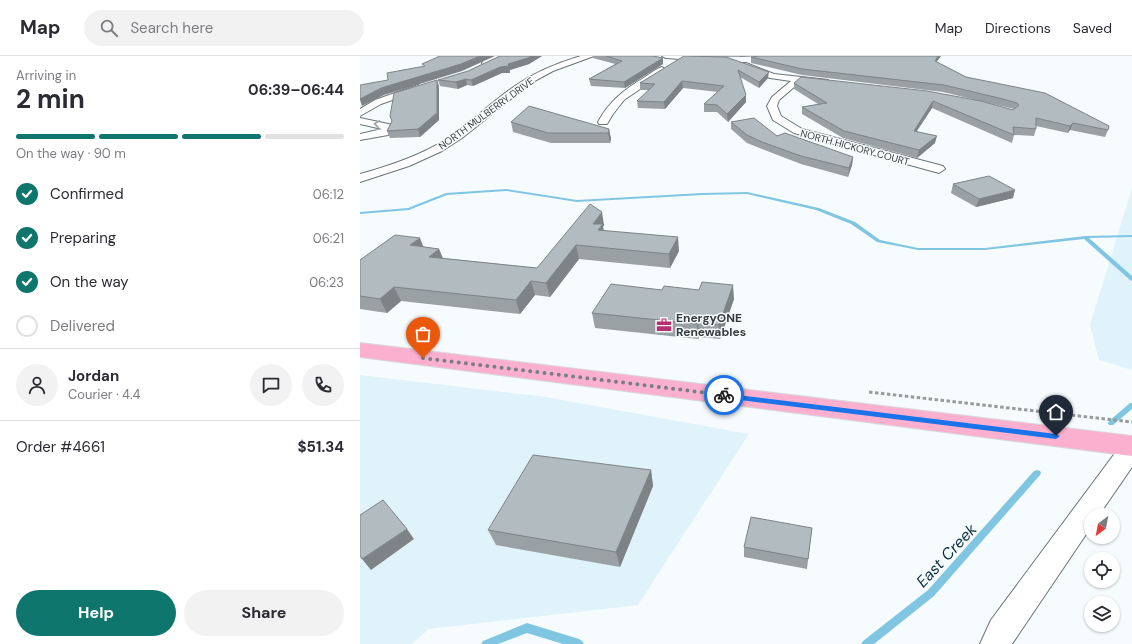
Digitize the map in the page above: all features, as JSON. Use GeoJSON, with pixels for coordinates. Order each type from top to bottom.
{"type":"FeatureCollection","features":[{"type":"Feature","properties":{"kind":"main road"},"geometry":{"type":"LineString","coordinates":[[360,350],[1132,447]]}},
{"type":"Feature","properties":{"kind":"street"},"geometry":{"type":"LineString","coordinates":[[495,56],[488,59],[482,66],[504,56]]}},
{"type":"Feature","properties":{"kind":"street","name":"NORTH MULBERRY DRIVE"},"geometry":{"type":"LineString","coordinates":[[360,178],[404,163],[439,148],[466,130],[532,78],[554,68],[590,56]]}},
{"type":"Feature","properties":{"kind":"street"},"geometry":{"type":"LineString","coordinates":[[662,58],[715,61]]}},
{"type":"Feature","properties":{"kind":"street"},"geometry":{"type":"LineString","coordinates":[[754,59],[736,62],[764,73],[797,80],[836,83]]}},
{"type":"Feature","properties":{"kind":"street"},"geometry":{"type":"LineString","coordinates":[[603,122],[606,114],[620,98],[680,60]]}},
{"type":"Feature","properties":{"kind":"street","name":"NORTH HICKORY COURT"},"geometry":{"type":"LineString","coordinates":[[797,80],[775,98],[772,106],[777,118],[788,127],[817,138],[939,169]]}},
{"type":"Feature","properties":{"kind":"street"},"geometry":{"type":"LineString","coordinates":[[360,113],[387,98],[427,86]]}},
{"type":"Feature","properties":{"kind":"street"},"geometry":{"type":"LineString","coordinates":[[360,121],[389,127],[384,133],[360,137]]}},
{"type":"Feature","properties":{"kind":"street"},"geometry":{"type":"LineString","coordinates":[[996,644],[1002,631],[1132,447]]}},
{"type":"Feature","properties":{"kind":"path"},"geometry":{"type":"LineString","coordinates":[[1093,418],[1132,422]]}},
{"type":"Feature","properties":{"kind":"shaded area"},"geometry":{"type":"Polygon","coordinates":[[[1132,188],[1132,370],[1099,360],[1090,325],[1132,188]]]}},
{"type":"Feature","properties":{"kind":"shaded area"},"geometry":{"type":"Polygon","coordinates":[[[360,375],[546,397],[749,434],[638,605],[429,629],[412,644],[360,644],[360,375]]]}},
{"type":"Feature","properties":{"kind":"building"},"geometry":{"type":"Polygon","coordinates":[[[440,56],[480,56],[461,64],[381,88],[360,99],[360,85],[388,80],[387,73],[425,66],[422,64],[440,56]]]}},
{"type":"Feature","properties":{"kind":"building"},"geometry":{"type":"Polygon","coordinates":[[[500,56],[531,56],[508,64],[509,66],[500,67],[471,80],[466,79],[456,82],[438,80],[468,71],[500,56]]]}},
{"type":"Feature","properties":{"kind":"building"},"geometry":{"type":"Polygon","coordinates":[[[606,56],[653,56],[663,58],[624,82],[589,79],[622,61],[606,56]]]}},
{"type":"Feature","properties":{"kind":"building"},"geometry":{"type":"Polygon","coordinates":[[[684,56],[726,57],[769,72],[759,82],[738,70],[746,95],[727,114],[717,105],[704,104],[724,86],[682,81],[664,102],[637,101],[655,84],[640,83],[684,56]]]}},
{"type":"Feature","properties":{"kind":"building"},"geometry":{"type":"Polygon","coordinates":[[[938,56],[935,61],[966,77],[1045,93],[1109,126],[1108,130],[1073,123],[1070,126],[1036,118],[1036,129],[1013,127],[1014,135],[933,101],[914,131],[937,136],[919,150],[844,131],[802,107],[827,103],[794,83],[801,77],[927,91],[981,101],[1013,110],[1019,105],[1003,99],[944,85],[802,69],[751,57],[938,56]]]}},
{"type":"Feature","properties":{"kind":"building"},"geometry":{"type":"Polygon","coordinates":[[[437,80],[437,113],[418,129],[387,131],[392,121],[390,116],[394,93],[437,80]]]}},
{"type":"Feature","properties":{"kind":"building"},"geometry":{"type":"Polygon","coordinates":[[[529,106],[609,129],[608,133],[548,133],[511,122],[529,106]]]}},
{"type":"Feature","properties":{"kind":"building"},"geometry":{"type":"Polygon","coordinates":[[[754,118],[777,136],[785,133],[853,157],[849,168],[801,156],[762,142],[747,135],[731,122],[754,118]]]}},
{"type":"Feature","properties":{"kind":"building"},"geometry":{"type":"Polygon","coordinates":[[[989,176],[1015,190],[979,199],[953,184],[989,176]]]}},
{"type":"Feature","properties":{"kind":"building"},"geometry":{"type":"Polygon","coordinates":[[[590,204],[602,212],[593,224],[603,224],[598,230],[678,237],[669,254],[576,245],[546,283],[531,281],[516,300],[394,287],[380,299],[360,296],[360,260],[395,235],[420,238],[410,245],[439,249],[429,257],[537,268],[590,204]]]}},
{"type":"Feature","properties":{"kind":"building"},"geometry":{"type":"Polygon","coordinates":[[[702,282],[733,285],[719,325],[592,313],[611,284],[662,290],[664,286],[699,290],[702,282]]]}},
{"type":"Feature","properties":{"kind":"building"},"geometry":{"type":"Polygon","coordinates":[[[533,455],[651,470],[616,552],[488,530],[533,455]]]}},
{"type":"Feature","properties":{"kind":"building"},"geometry":{"type":"Polygon","coordinates":[[[383,500],[407,529],[362,559],[360,556],[360,515],[383,500]]]}},
{"type":"Feature","properties":{"kind":"building"},"geometry":{"type":"Polygon","coordinates":[[[751,517],[812,528],[808,559],[744,547],[751,517]]]}},
{"type":"Feature","properties":{"kind":"waterway"},"geometry":{"type":"LineString","coordinates":[[360,213],[409,209],[446,194],[506,190],[577,201],[747,193],[817,209],[853,223],[879,241],[918,249],[985,249],[1085,237]]}},
{"type":"Feature","properties":{"kind":"waterway","name":"East Creek"},"geometry":{"type":"LineString","coordinates":[[1085,237],[1132,236]]}},
{"type":"Feature","properties":{"kind":"waterway","name":"East Creek"},"geometry":{"type":"LineString","coordinates":[[1085,237],[1132,279]]}},
{"type":"Feature","properties":{"kind":"waterway","name":"East Creek"},"geometry":{"type":"LineString","coordinates":[[1111,423],[1132,405]]}},
{"type":"Feature","properties":{"kind":"waterway","name":"East Creek"},"geometry":{"type":"LineString","coordinates":[[866,644],[931,593],[1037,473]]}},
{"type":"Feature","properties":{"kind":"waterway","name":"East Creek"},"geometry":{"type":"LineString","coordinates":[[486,644],[527,628],[579,644]]}},
{"type":"Feature","properties":{"kind":"way so far"},"geometry":{"type":"LineString","coordinates":[[423,358],[724,395]]}},
{"type":"Feature","properties":{"kind":"place","name":"EnergyONE Renewables"},"geometry":{"type":"Point","coordinates":[664,325]}},
{"type":"Feature","properties":{"kind":"route"},"geometry":{"type":"LineString","coordinates":[[724,395],[1056,436]]}}]}
